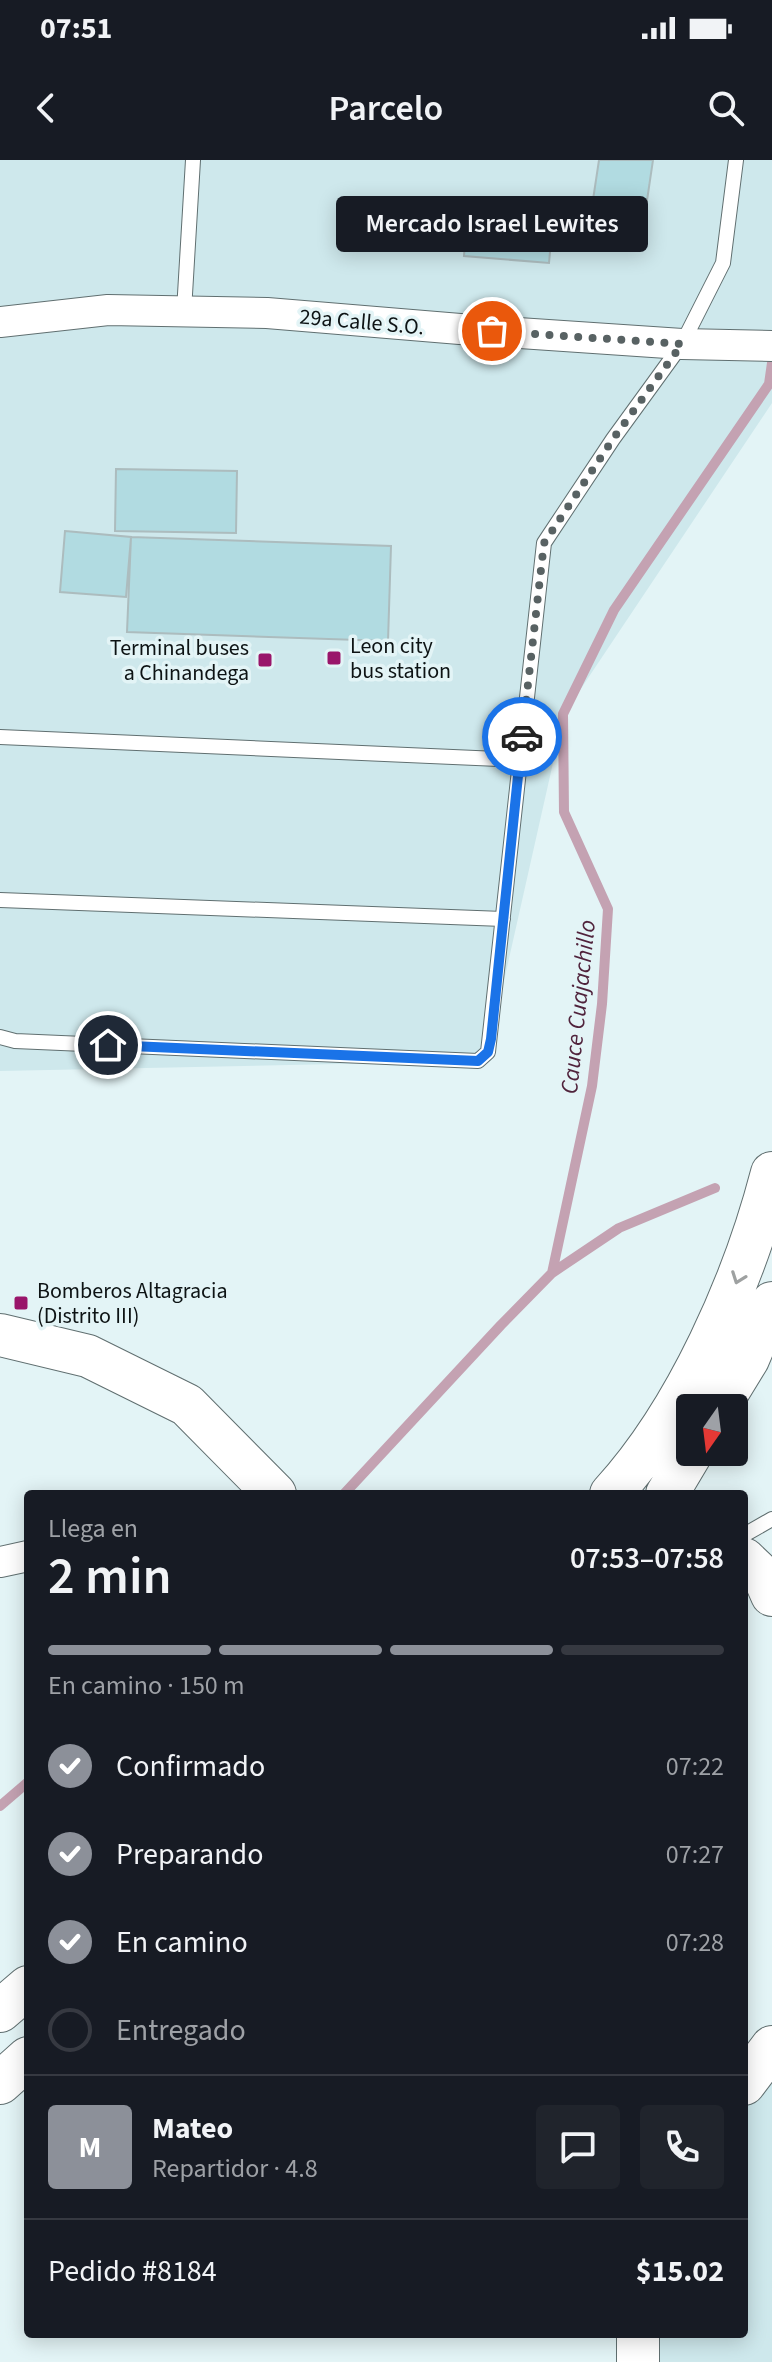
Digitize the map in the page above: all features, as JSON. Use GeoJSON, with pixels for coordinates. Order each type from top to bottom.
{"type":"FeatureCollection","features":[{"type":"Feature","properties":{"kind":"main road"},"geometry":{"type":"LineString","coordinates":[[627,1490],[725,1313],[768,1189]]}},
{"type":"Feature","properties":{"kind":"main road"},"geometry":{"type":"LineString","coordinates":[[727,1394],[748,1359],[772,1303]]}},
{"type":"Feature","properties":{"kind":"main road"},"geometry":{"type":"LineString","coordinates":[[0,1335],[88,1356],[187,1405],[271,1490]]}},
{"type":"Feature","properties":{"kind":"main road"},"geometry":{"type":"LineString","coordinates":[[669,1490],[684,1466]]}},
{"type":"Feature","properties":{"kind":"main road"},"geometry":{"type":"LineString","coordinates":[[748,1563],[765,1579],[772,1595]]}},
{"type":"Feature","properties":{"kind":"main road"},"geometry":{"type":"LineString","coordinates":[[0,2011],[24,1990]]}},
{"type":"Feature","properties":{"kind":"main road"},"geometry":{"type":"LineString","coordinates":[[748,2079],[772,2047]]}},
{"type":"Feature","properties":{"kind":"main road"},"geometry":{"type":"LineString","coordinates":[[0,2083],[24,2062]]}},
{"type":"Feature","properties":{"kind":"main road"},"geometry":{"type":"LineString","coordinates":[[638,2338],[638,2362]]}},
{"type":"Feature","properties":{"kind":"street","name":"29a Calle S.O."},"geometry":{"type":"LineString","coordinates":[[0,322],[108,310],[267,313],[682,344],[760,346]]}},
{"type":"Feature","properties":{"kind":"street"},"geometry":{"type":"LineString","coordinates":[[0,1562],[24,1557]]}},
{"type":"Feature","properties":{"kind":"lane"},"geometry":{"type":"LineString","coordinates":[[184,311],[193,160]]}},
{"type":"Feature","properties":{"kind":"lane"},"geometry":{"type":"LineString","coordinates":[[0,1037],[15,1041],[478,1061],[488,1052],[544,543],[613,439],[682,344],[723,263],[736,160]]}},
{"type":"Feature","properties":{"kind":"lane"},"geometry":{"type":"LineString","coordinates":[[0,737],[520,760]]}},
{"type":"Feature","properties":{"kind":"lane"},"geometry":{"type":"LineString","coordinates":[[0,900],[503,919]]}},
{"type":"Feature","properties":{"kind":"lane"},"geometry":{"type":"LineString","coordinates":[[748,1533],[772,1519]]}},
{"type":"Feature","properties":{"kind":"shaded area"},"geometry":{"type":"Polygon","coordinates":[[[0,160],[772,160],[772,403],[564,714],[488,1052],[478,1061],[0,1071],[0,160]]]}},
{"type":"Feature","properties":{"kind":"shaded area"},"geometry":{"type":"Polygon","coordinates":[[[772,2061],[772,2362],[654,2362],[652,2338],[748,2338],[748,2098],[772,2061]]]}},
{"type":"Feature","properties":{"kind":"building"},"geometry":{"type":"Polygon","coordinates":[[[599,160],[653,160],[641,241],[588,233],[599,160]]]}},
{"type":"Feature","properties":{"kind":"building"},"geometry":{"type":"Polygon","coordinates":[[[467,212],[553,219],[549,263],[464,256],[467,212]]]}},
{"type":"Feature","properties":{"kind":"building"},"geometry":{"type":"Polygon","coordinates":[[[116,469],[237,471],[236,533],[115,531],[116,469]]]}},
{"type":"Feature","properties":{"kind":"building"},"geometry":{"type":"Polygon","coordinates":[[[65,531],[131,537],[126,597],[60,592],[65,531]]]}},
{"type":"Feature","properties":{"kind":"building"},"geometry":{"type":"Polygon","coordinates":[[[131,537],[391,546],[388,641],[127,632],[131,537]]]}},
{"type":"Feature","properties":{"kind":"waterway","name":"Cauce Cuajachillo"},"geometry":{"type":"LineString","coordinates":[[552,1273],[592,1086],[602,1004],[608,909],[564,812],[563,714],[614,610],[769,384],[772,363]]}},
{"type":"Feature","properties":{"kind":"waterway","name":"Cauce Cuajachillo"},"geometry":{"type":"LineString","coordinates":[[348,1490],[552,1273],[619,1228],[715,1188]]}},
{"type":"Feature","properties":{"kind":"waterway","name":"Cauce Cuajachillo"},"geometry":{"type":"LineString","coordinates":[[0,1806],[24,1785]]}},
{"type":"Feature","properties":{"kind":"way so far"},"geometry":{"type":"LineString","coordinates":[[492,331],[682,344],[613,439],[544,543],[522,737]]}},
{"type":"Feature","properties":{"kind":"place","name":"Mercado Israel Lewites"},"geometry":{"type":"Point","coordinates":[492,331]}},
{"type":"Feature","properties":{"kind":"place","name":"Leon city bus station"},"geometry":{"type":"Point","coordinates":[334,658]}},
{"type":"Feature","properties":{"kind":"place","name":"Terminal buses a Chinandega"},"geometry":{"type":"Point","coordinates":[265,660]}},
{"type":"Feature","properties":{"kind":"place","name":"Bomberos Altagracia (Distrito III)"},"geometry":{"type":"Point","coordinates":[21,1303]}},
{"type":"Feature","properties":{"kind":"route"},"geometry":{"type":"LineString","coordinates":[[108,1045],[478,1061],[488,1052],[491,1039],[522,737]]}}]}
